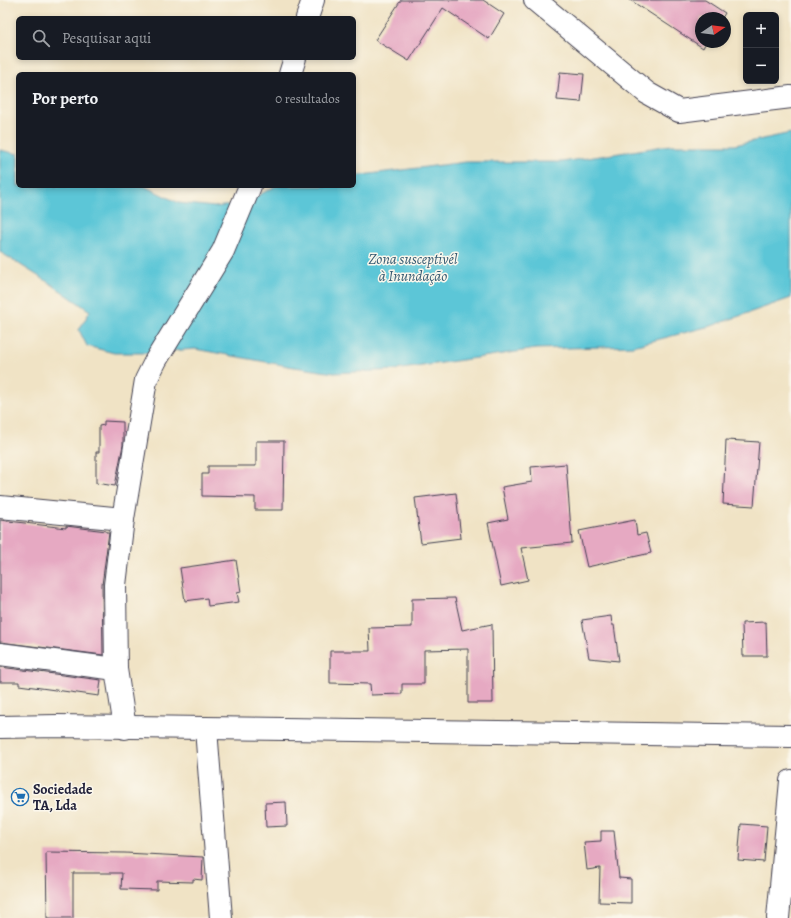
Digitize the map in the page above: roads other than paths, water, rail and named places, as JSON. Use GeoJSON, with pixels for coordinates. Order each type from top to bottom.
{"type":"FeatureCollection","features":[{"type":"Feature","properties":{"kind":"main road"},"geometry":{"type":"LineString","coordinates":[[308,16],[313,0]]}},
{"type":"Feature","properties":{"kind":"main road"},"geometry":{"type":"LineString","coordinates":[[535,0],[647,93],[679,111],[791,97]]}},
{"type":"Feature","properties":{"kind":"main road"},"geometry":{"type":"LineString","coordinates":[[291,72],[294,60]]}},
{"type":"Feature","properties":{"kind":"main road"},"geometry":{"type":"LineString","coordinates":[[125,728],[116,669],[116,585],[123,519],[146,380],[156,360],[223,251],[249,188]]}},
{"type":"Feature","properties":{"kind":"main road"},"geometry":{"type":"LineString","coordinates":[[0,507],[123,519]]}},
{"type":"Feature","properties":{"kind":"main road"},"geometry":{"type":"LineString","coordinates":[[0,654],[116,669]]}},
{"type":"Feature","properties":{"kind":"main road"},"geometry":{"type":"LineString","coordinates":[[0,727],[206,728],[791,736]]}},
{"type":"Feature","properties":{"kind":"main road"},"geometry":{"type":"LineString","coordinates":[[206,728],[221,918]]}},
{"type":"Feature","properties":{"kind":"main road"},"geometry":{"type":"LineString","coordinates":[[778,918],[791,781]]}},
{"type":"Feature","properties":{"kind":"water","name":"Zona susceptivél à Inundação"},"geometry":{"type":"Polygon","coordinates":[[[791,133],[791,298],[714,325],[633,346],[536,349],[395,370],[334,373],[195,349],[145,353],[114,353],[87,346],[79,330],[90,311],[0,252],[0,150],[16,154],[16,188],[148,188],[179,203],[214,207],[242,204],[272,188],[356,188],[356,176],[466,162],[562,162],[671,145],[735,145],[791,133]]]}},
{"type":"Feature","properties":{"kind":"place","name":"Sociedade TA, Lda"},"geometry":{"type":"Point","coordinates":[20,797]}}]}
